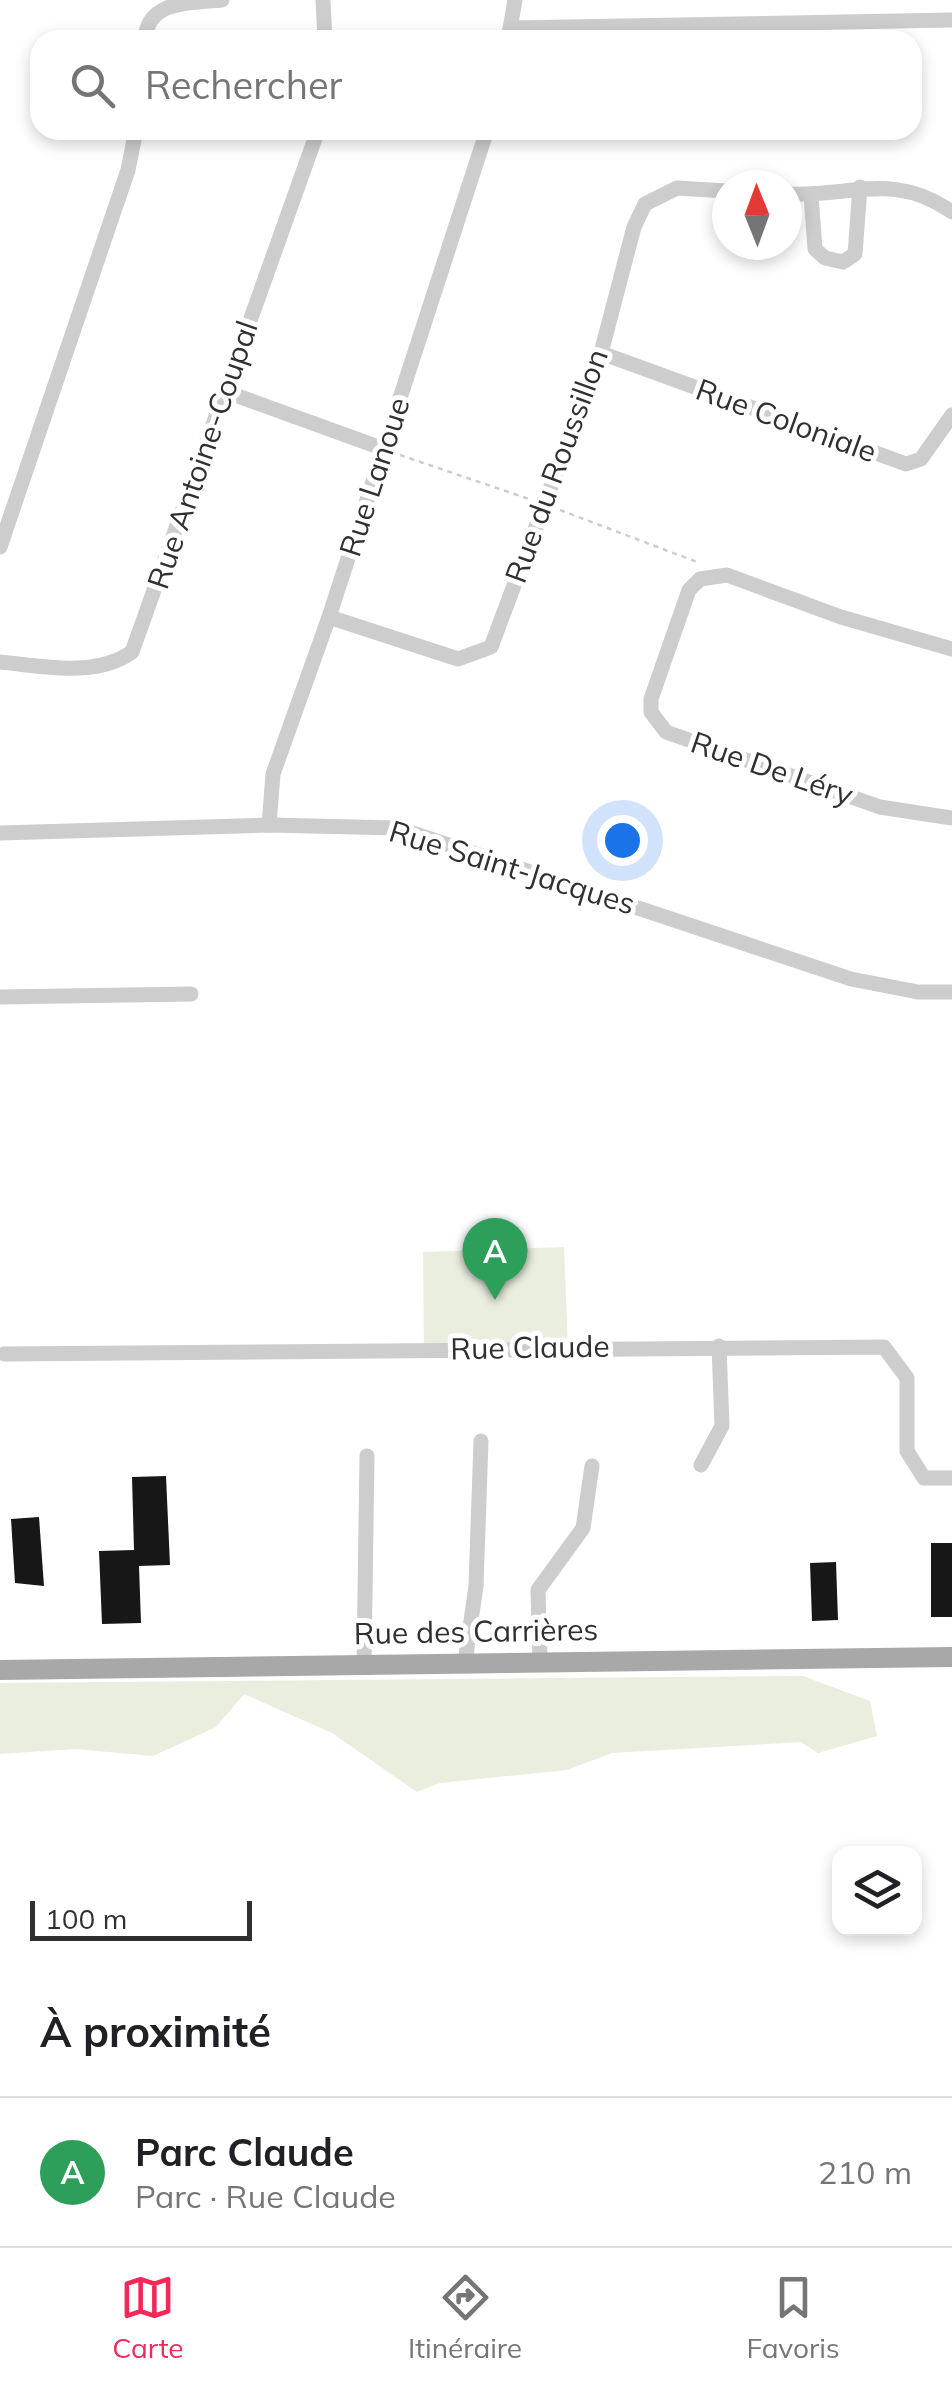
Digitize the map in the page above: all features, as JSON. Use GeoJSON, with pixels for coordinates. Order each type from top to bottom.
{"type":"FeatureCollection","features":[{"type":"Feature","properties":{"kind":"main road","name":"Rue des Carrières"},"geometry":{"type":"LineString","coordinates":[[0,1670],[952,1657]]}},
{"type":"Feature","properties":{"kind":"street"},"geometry":{"type":"LineString","coordinates":[[146,30],[154,13],[176,5],[222,0]]}},
{"type":"Feature","properties":{"kind":"street"},"geometry":{"type":"LineString","coordinates":[[323,0],[324,30]]}},
{"type":"Feature","properties":{"kind":"street"},"geometry":{"type":"LineString","coordinates":[[510,30],[515,0]]}},
{"type":"Feature","properties":{"kind":"street"},"geometry":{"type":"LineString","coordinates":[[636,30],[952,20]]}},
{"type":"Feature","properties":{"kind":"street"},"geometry":{"type":"LineString","coordinates":[[0,547],[128,170],[134,140]]}},
{"type":"Feature","properties":{"kind":"street","name":"Rue Antoine-Coupal"},"geometry":{"type":"LineString","coordinates":[[0,662],[64,668],[104,664],[132,652],[173,546],[224,390],[314,140]]}},
{"type":"Feature","properties":{"kind":"street","name":"Rue Lanoue"},"geometry":{"type":"LineString","coordinates":[[269,825],[274,774],[329,618],[484,140]]}},
{"type":"Feature","properties":{"kind":"street"},"geometry":{"type":"LineString","coordinates":[[802,195],[889,186],[928,195],[952,212]]}},
{"type":"Feature","properties":{"kind":"street","name":"Rue du Roussillon"},"geometry":{"type":"LineString","coordinates":[[329,618],[458,659],[490,647],[601,353],[634,227],[644,204],[676,188],[712,190]]}},
{"type":"Feature","properties":{"kind":"street"},"geometry":{"type":"LineString","coordinates":[[810,195],[816,249],[825,258],[842,262],[855,254],[860,188]]}},
{"type":"Feature","properties":{"kind":"street","name":"Rue Coloniale"},"geometry":{"type":"LineString","coordinates":[[601,353],[906,464],[921,459],[952,415]]}},
{"type":"Feature","properties":{"kind":"street"},"geometry":{"type":"LineString","coordinates":[[224,390],[384,449]]}},
{"type":"Feature","properties":{"kind":"street","name":"Rue De Léry"},"geometry":{"type":"LineString","coordinates":[[952,649],[840,617],[727,574],[714,574],[689,590],[651,699],[651,712],[666,732],[880,807],[952,818]]}},
{"type":"Feature","properties":{"kind":"street","name":"Rue Saint-Jacques"},"geometry":{"type":"LineString","coordinates":[[0,833],[269,825],[398,828],[850,979],[918,992],[952,992]]}},
{"type":"Feature","properties":{"kind":"street"},"geometry":{"type":"LineString","coordinates":[[0,998],[192,994]]}},
{"type":"Feature","properties":{"kind":"street"},"geometry":{"type":"LineString","coordinates":[[700,1465],[722,1426],[719,1346]]}},
{"type":"Feature","properties":{"kind":"street","name":"Rue Claude"},"geometry":{"type":"LineString","coordinates":[[4,1354],[884,1347],[907,1378],[907,1451],[924,1478],[952,1478]]}},
{"type":"Feature","properties":{"kind":"street"},"geometry":{"type":"LineString","coordinates":[[465,1662],[476,1586],[481,1441]]}},
{"type":"Feature","properties":{"kind":"street"},"geometry":{"type":"LineString","coordinates":[[364,1664],[367,1456]]}},
{"type":"Feature","properties":{"kind":"street"},"geometry":{"type":"LineString","coordinates":[[540,1661],[538,1590],[583,1528],[592,1466]]}},
{"type":"Feature","properties":{"kind":"green space"},"geometry":{"type":"Polygon","coordinates":[[[564,1247],[568,1348],[424,1349],[423,1252],[564,1247]]]}},
{"type":"Feature","properties":{"kind":"green space"},"geometry":{"type":"Polygon","coordinates":[[[803,1676],[870,1701],[877,1736],[818,1753],[801,1742],[612,1753],[567,1770],[440,1783],[417,1792],[332,1733],[244,1694],[216,1727],[153,1756],[75,1749],[0,1754],[0,1683],[803,1676]]]}},
{"type":"Feature","properties":{"kind":"building"},"geometry":{"type":"Polygon","coordinates":[[[166,1476],[170,1565],[139,1566],[141,1623],[102,1624],[99,1551],[134,1550],[132,1477],[166,1476]]]}},
{"type":"Feature","properties":{"kind":"building"},"geometry":{"type":"Polygon","coordinates":[[[39,1517],[44,1586],[15,1583],[11,1519],[39,1517]]]}},
{"type":"Feature","properties":{"kind":"building"},"geometry":{"type":"Polygon","coordinates":[[[931,1543],[952,1543],[952,1617],[931,1617],[931,1543]]]}},
{"type":"Feature","properties":{"kind":"building"},"geometry":{"type":"Polygon","coordinates":[[[836,1562],[838,1620],[812,1621],[810,1563],[836,1562]]]}},
{"type":"Feature","properties":{"kind":"place","name":"Parc Claude"},"geometry":{"type":"Point","coordinates":[495,1300]}}]}
